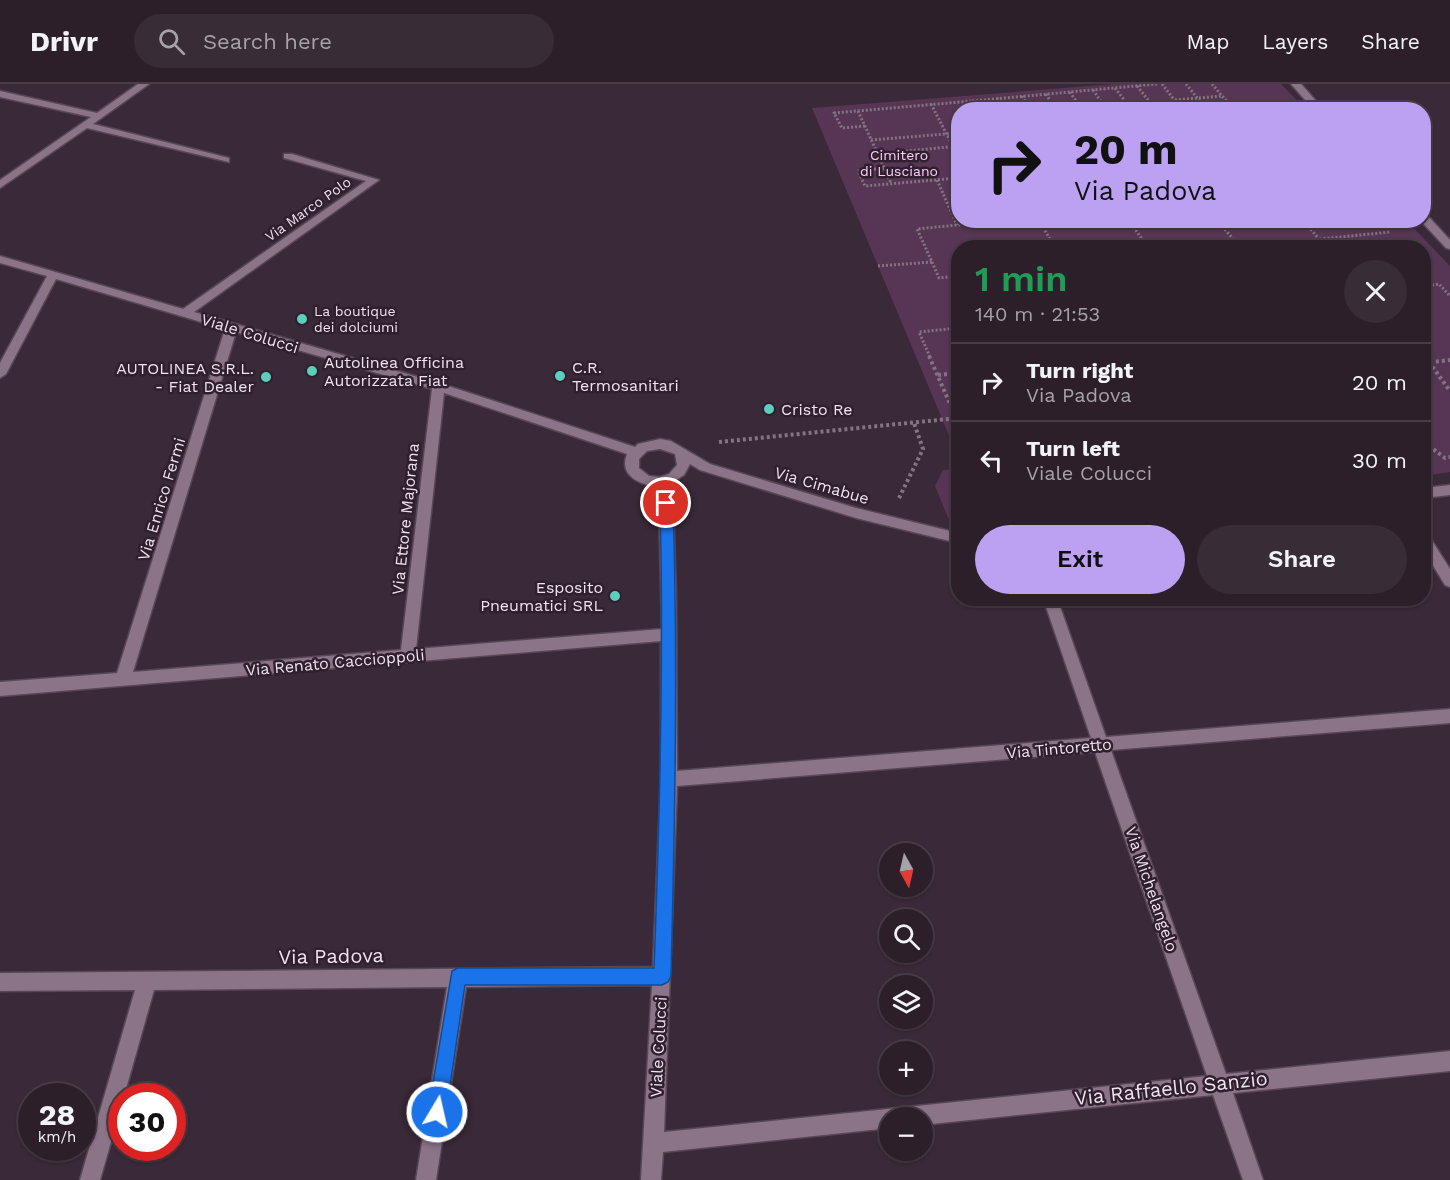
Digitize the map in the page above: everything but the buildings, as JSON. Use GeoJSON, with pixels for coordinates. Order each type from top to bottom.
{"type":"FeatureCollection","features":[{"type":"Feature","properties":{"kind":"street"},"geometry":{"type":"LineString","coordinates":[[0,185],[144,84]]}},
{"type":"Feature","properties":{"kind":"street"},"geometry":{"type":"LineString","coordinates":[[1296,84],[1313,102]]}},
{"type":"Feature","properties":{"kind":"street"},"geometry":{"type":"LineString","coordinates":[[0,94],[99,116]]}},
{"type":"Feature","properties":{"kind":"street"},"geometry":{"type":"LineString","coordinates":[[86,125],[225,160]]}},
{"type":"Feature","properties":{"kind":"street","name":"Via Marco Polo"},"geometry":{"type":"LineString","coordinates":[[185,313],[374,180],[288,156]]}},
{"type":"Feature","properties":{"kind":"street"},"geometry":{"type":"LineString","coordinates":[[1431,226],[1450,246]]}},
{"type":"Feature","properties":{"kind":"street","name":"Viale Colucci"},"geometry":{"type":"LineString","coordinates":[[0,259],[438,387],[636,452]]}},
{"type":"Feature","properties":{"kind":"street"},"geometry":{"type":"LineString","coordinates":[[0,374],[53,275]]}},
{"type":"Feature","properties":{"kind":"street","name":"Via Enrico Fermi"},"geometry":{"type":"LineString","coordinates":[[123,679],[231,328]]}},
{"type":"Feature","properties":{"kind":"street","name":"Via Ettore Majorana"},"geometry":{"type":"LineString","coordinates":[[408,655],[438,387]]}},
{"type":"Feature","properties":{"kind":"street"},"geometry":{"type":"LineString","coordinates":[[660,444],[671,446],[681,452],[684,459],[682,471],[661,482],[643,480],[637,476],[631,464],[636,452],[643,447],[660,444]]}},
{"type":"Feature","properties":{"kind":"street","name":"Via Cimabue"},"geometry":{"type":"LineString","coordinates":[[681,452],[705,467],[856,513],[951,536]]}},
{"type":"Feature","properties":{"kind":"street","name":"Viale Colucci"},"geometry":{"type":"LineString","coordinates":[[651,1180],[662,976],[669,779],[666,503],[661,482]]}},
{"type":"Feature","properties":{"kind":"street"},"geometry":{"type":"LineString","coordinates":[[1431,493],[1450,490]]}},
{"type":"Feature","properties":{"kind":"street"},"geometry":{"type":"LineString","coordinates":[[1431,551],[1450,581]]}},
{"type":"Feature","properties":{"kind":"street","name":"Via Michelangelo"},"geometry":{"type":"LineString","coordinates":[[1053,606],[1253,1180]]}},
{"type":"Feature","properties":{"kind":"street","name":"Via Renato Caccioppoli"},"geometry":{"type":"LineString","coordinates":[[0,689],[669,634]]}},
{"type":"Feature","properties":{"kind":"street","name":"Via Tintoretto"},"geometry":{"type":"LineString","coordinates":[[669,779],[1450,716]]}},
{"type":"Feature","properties":{"kind":"street","name":"Via Padova"},"geometry":{"type":"LineString","coordinates":[[0,982],[662,976]]}},
{"type":"Feature","properties":{"kind":"street"},"geometry":{"type":"LineString","coordinates":[[426,1180],[458,977]]}},
{"type":"Feature","properties":{"kind":"street"},"geometry":{"type":"LineString","coordinates":[[90,1180],[147,980]]}},
{"type":"Feature","properties":{"kind":"street","name":"Via Raffaello Sanzio"},"geometry":{"type":"LineString","coordinates":[[933,1114],[1450,1060]]}},
{"type":"Feature","properties":{"kind":"street","name":"Via Raffaello Sanzio"},"geometry":{"type":"LineString","coordinates":[[652,1143],[879,1119]]}},
{"type":"Feature","properties":{"kind":"path"},"geometry":{"type":"LineString","coordinates":[[958,102],[1157,84]]}},
{"type":"Feature","properties":{"kind":"path"},"geometry":{"type":"LineString","coordinates":[[1162,84],[1175,100],[1223,96]]}},
{"type":"Feature","properties":{"kind":"path"},"geometry":{"type":"LineString","coordinates":[[1186,84],[1200,102]]}},
{"type":"Feature","properties":{"kind":"path"},"geometry":{"type":"LineString","coordinates":[[1212,84],[1228,102]]}},
{"type":"Feature","properties":{"kind":"path"},"geometry":{"type":"LineString","coordinates":[[1137,86],[1150,102]]}},
{"type":"Feature","properties":{"kind":"path"},"geometry":{"type":"LineString","coordinates":[[1115,88],[1126,102]]}},
{"type":"Feature","properties":{"kind":"path"},"geometry":{"type":"LineString","coordinates":[[1093,90],[1101,102]]}},
{"type":"Feature","properties":{"kind":"path"},"geometry":{"type":"LineString","coordinates":[[1070,92],[1077,102]]}},
{"type":"Feature","properties":{"kind":"path"},"geometry":{"type":"LineString","coordinates":[[1046,94],[1051,102]]}},
{"type":"Feature","properties":{"kind":"path"},"geometry":{"type":"LineString","coordinates":[[1022,96],[1025,102]]}},
{"type":"Feature","properties":{"kind":"path"},"geometry":{"type":"LineString","coordinates":[[997,98],[999,102]]}},
{"type":"Feature","properties":{"kind":"path"},"geometry":{"type":"LineString","coordinates":[[866,126],[842,128],[834,113],[951,103]]}},
{"type":"Feature","properties":{"kind":"path"},"geometry":{"type":"LineString","coordinates":[[931,104],[951,143]]}},
{"type":"Feature","properties":{"kind":"path"},"geometry":{"type":"LineString","coordinates":[[858,111],[891,183]]}},
{"type":"Feature","properties":{"kind":"path"},"geometry":{"type":"LineString","coordinates":[[871,140],[951,134]]}},
{"type":"Feature","properties":{"kind":"path"},"geometry":{"type":"LineString","coordinates":[[878,154],[951,146]]}},
{"type":"Feature","properties":{"kind":"path"},"geometry":{"type":"LineString","coordinates":[[884,168],[858,171],[865,186],[951,179]]}},
{"type":"Feature","properties":{"kind":"path"},"geometry":{"type":"LineString","coordinates":[[937,180],[951,212]]}},
{"type":"Feature","properties":{"kind":"path"},"geometry":{"type":"LineString","coordinates":[[951,226],[917,229],[939,278],[951,277]]}},
{"type":"Feature","properties":{"kind":"path"},"geometry":{"type":"LineString","coordinates":[[1224,228],[1233,240]]}},
{"type":"Feature","properties":{"kind":"path"},"geometry":{"type":"LineString","coordinates":[[1310,228],[1320,240],[1389,232]]}},
{"type":"Feature","properties":{"kind":"path"},"geometry":{"type":"LineString","coordinates":[[878,266],[932,262]]}},
{"type":"Feature","properties":{"kind":"path"},"geometry":{"type":"LineString","coordinates":[[1431,285],[1438,284],[1450,296]]}},
{"type":"Feature","properties":{"kind":"path"},"geometry":{"type":"LineString","coordinates":[[951,329],[919,332],[951,404]]}},
{"type":"Feature","properties":{"kind":"path"},"geometry":{"type":"LineString","coordinates":[[1431,362],[1450,360]]}},
{"type":"Feature","properties":{"kind":"path"},"geometry":{"type":"LineString","coordinates":[[1431,365],[1450,391]]}},
{"type":"Feature","properties":{"kind":"path"},"geometry":{"type":"LineString","coordinates":[[938,375],[951,374]]}},
{"type":"Feature","properties":{"kind":"path"},"geometry":{"type":"LineString","coordinates":[[719,442],[951,420]]}},
{"type":"Feature","properties":{"kind":"path"},"geometry":{"type":"LineString","coordinates":[[900,504],[899,495],[912,477],[923,449],[914,423]]}},
{"type":"Feature","properties":{"kind":"path"},"geometry":{"type":"LineString","coordinates":[[1431,447],[1445,458],[1450,457]]}},
{"type":"Feature","properties":{"kind":"green space","name":"Cimitero di Lusciano"},"geometry":{"type":"Polygon","coordinates":[[[1114,84],[1281,84],[1298,102],[951,102],[951,228],[1414,228],[1425,240],[951,240],[951,440],[812,108],[1114,84]]]}},
{"type":"Feature","properties":{"kind":"green space","name":"Cimitero di Lusciano"},"geometry":{"type":"Polygon","coordinates":[[[1431,246],[1450,266],[1450,472],[1431,475],[1431,246]]]}},
{"type":"Feature","properties":{"kind":"green space"},"geometry":{"type":"Polygon","coordinates":[[[951,469],[951,525],[935,486],[943,470],[951,469]]]}},
{"type":"Feature","properties":{"kind":"place","name":"La boutique dei dolciumi"},"geometry":{"type":"Point","coordinates":[302,319]}},
{"type":"Feature","properties":{"kind":"place","name":"Autolinea Officina Autorizzata Fiat"},"geometry":{"type":"Point","coordinates":[312,371]}},
{"type":"Feature","properties":{"kind":"place","name":"C.R. Termosanitari"},"geometry":{"type":"Point","coordinates":[560,376]}},
{"type":"Feature","properties":{"kind":"place","name":"AUTOLINEA S.R.L. - Fiat Dealer"},"geometry":{"type":"Point","coordinates":[266,377]}},
{"type":"Feature","properties":{"kind":"place","name":"Cristo Re"},"geometry":{"type":"Point","coordinates":[769,409]}},
{"type":"Feature","properties":{"kind":"place","name":"Esposito Pneumatici SRL"},"geometry":{"type":"Point","coordinates":[615,596]}},
{"type":"Feature","properties":{"kind":"route"},"geometry":{"type":"LineString","coordinates":[[437,1112],[458,977],[662,976],[669,779],[669,597],[666,503]]}}]}
